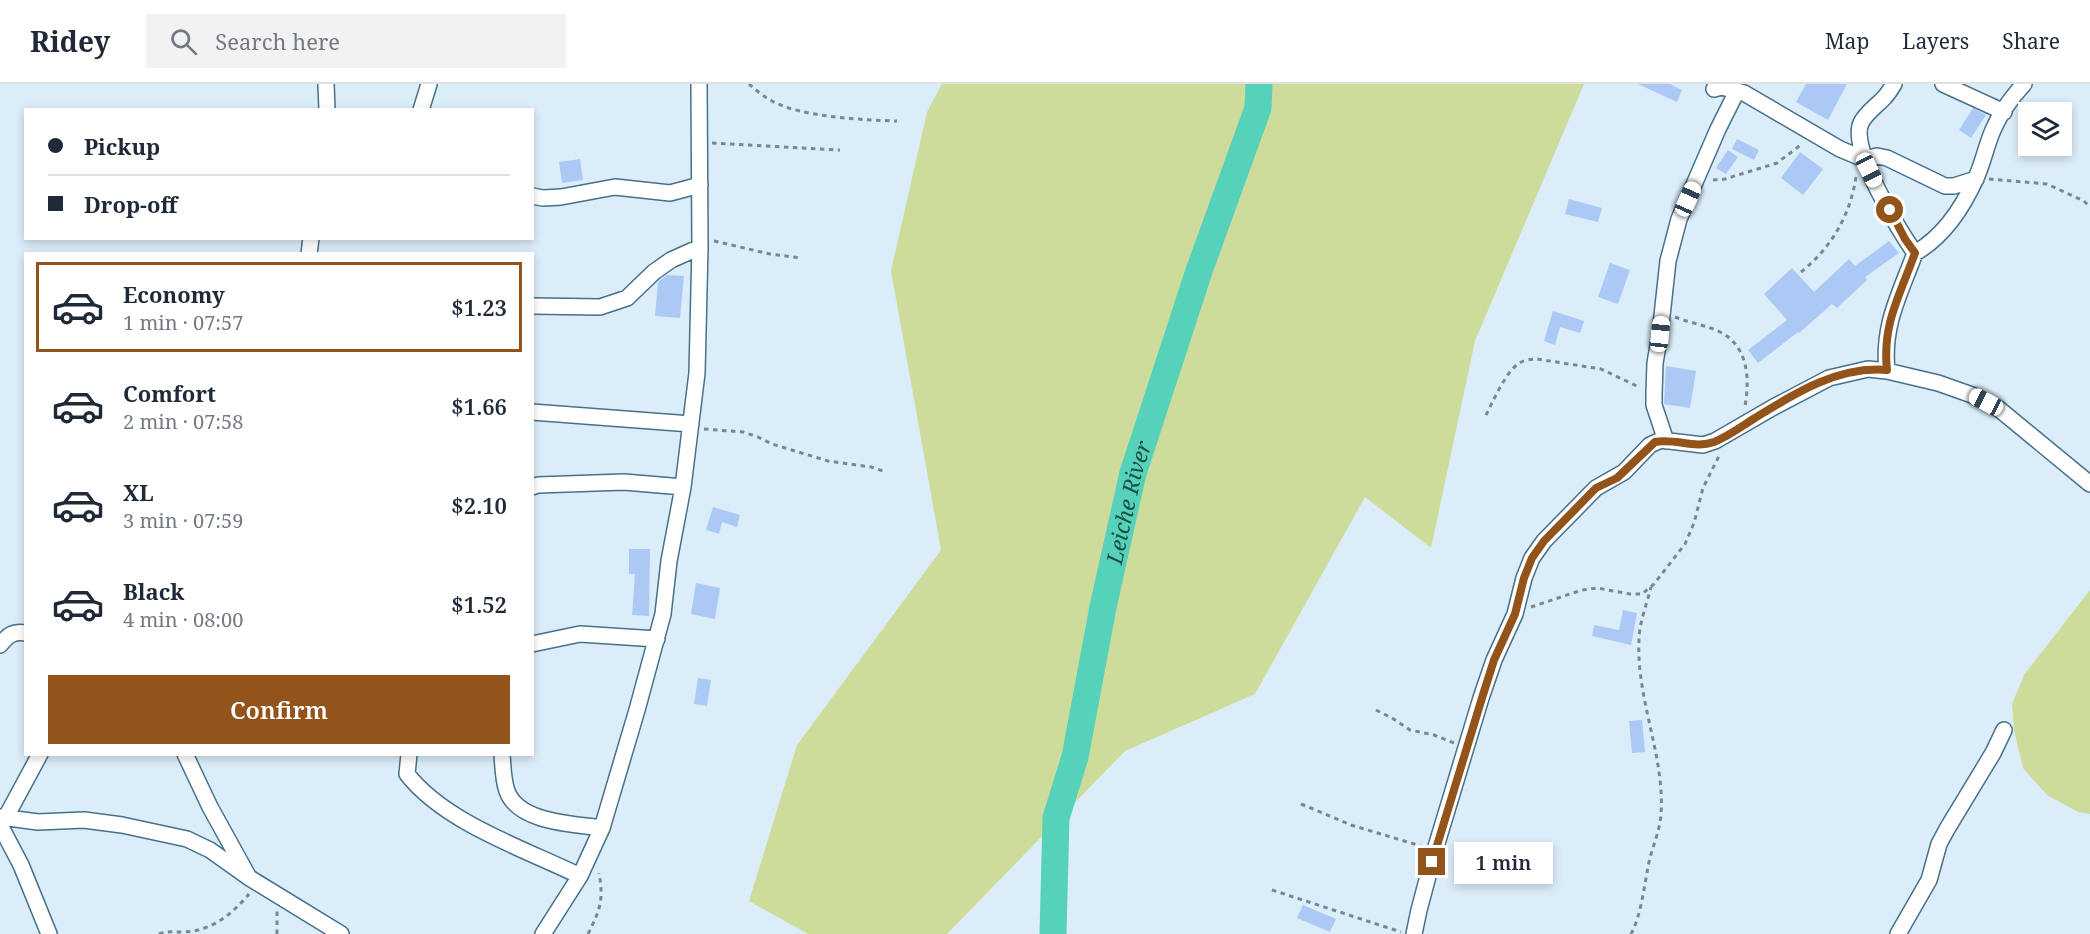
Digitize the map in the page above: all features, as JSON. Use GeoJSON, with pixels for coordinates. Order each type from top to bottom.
{"type":"FeatureCollection","features":[{"type":"Feature","properties":{"kind":"street"},"geometry":{"type":"LineString","coordinates":[[326,84],[327,108]]}},
{"type":"Feature","properties":{"kind":"street"},"geometry":{"type":"LineString","coordinates":[[422,108],[429,84]]}},
{"type":"Feature","properties":{"kind":"street"},"geometry":{"type":"LineString","coordinates":[[543,934],[580,876],[602,828],[663,614],[669,561],[683,487],[697,373],[700,244],[699,84]]}},
{"type":"Feature","properties":{"kind":"street"},"geometry":{"type":"LineString","coordinates":[[1894,84],[1885,97],[1861,121],[1859,157],[1915,253]]}},
{"type":"Feature","properties":{"kind":"street"},"geometry":{"type":"LineString","coordinates":[[1943,84],[2004,112]]}},
{"type":"Feature","properties":{"kind":"street"},"geometry":{"type":"LineString","coordinates":[[1887,370],[1885,340],[1889,319],[1915,253],[1928,246],[1960,207],[1976,179],[1987,144],[2004,112],[2024,84]]}},
{"type":"Feature","properties":{"kind":"street"},"geometry":{"type":"LineString","coordinates":[[1714,89],[1722,87],[1753,98],[1840,149],[1859,157],[1887,158],[1945,186],[1954,186],[1976,179]]}},
{"type":"Feature","properties":{"kind":"street"},"geometry":{"type":"LineString","coordinates":[[1666,441],[1654,405],[1654,363],[1665,277],[1673,237],[1718,129],[1737,91]]}},
{"type":"Feature","properties":{"kind":"street"},"geometry":{"type":"LineString","coordinates":[[534,196],[561,197],[615,188],[670,193],[700,185]]}},
{"type":"Feature","properties":{"kind":"street"},"geometry":{"type":"LineString","coordinates":[[534,306],[600,307],[627,298],[654,272],[700,244]]}},
{"type":"Feature","properties":{"kind":"street"},"geometry":{"type":"LineString","coordinates":[[1414,934],[1435,850],[1494,660],[1515,614],[1527,568],[1544,541],[1596,488],[1624,472],[1650,445],[1666,441],[1703,445],[1732,432],[1829,378],[1868,369],[1887,370],[1938,383],[1972,395],[1999,409],[2090,484]]}},
{"type":"Feature","properties":{"kind":"street"},"geometry":{"type":"LineString","coordinates":[[534,412],[691,427]]}},
{"type":"Feature","properties":{"kind":"street"},"geometry":{"type":"LineString","coordinates":[[534,484],[624,482],[683,487]]}},
{"type":"Feature","properties":{"kind":"street"},"geometry":{"type":"LineString","coordinates":[[0,645],[8,635],[24,633]]}},
{"type":"Feature","properties":{"kind":"street"},"geometry":{"type":"LineString","coordinates":[[534,644],[580,634],[657,639]]}},
{"type":"Feature","properties":{"kind":"street"},"geometry":{"type":"LineString","coordinates":[[1898,934],[1929,880],[1939,844],[1947,828],[1993,753],[2004,730]]}},
{"type":"Feature","properties":{"kind":"street"},"geometry":{"type":"LineString","coordinates":[[2,820],[39,756]]}},
{"type":"Feature","properties":{"kind":"street"},"geometry":{"type":"LineString","coordinates":[[185,756],[210,807],[253,880]]}},
{"type":"Feature","properties":{"kind":"street"},"geometry":{"type":"LineString","coordinates":[[409,756],[407,774],[418,788],[445,809],[484,831],[580,876]]}},
{"type":"Feature","properties":{"kind":"street"},"geometry":{"type":"LineString","coordinates":[[502,756],[507,793],[515,804],[539,818],[602,828]]}},
{"type":"Feature","properties":{"kind":"street"},"geometry":{"type":"LineString","coordinates":[[2,820],[38,822],[84,820],[168,834],[188,840],[210,850],[253,880],[341,934]]}},
{"type":"Feature","properties":{"kind":"street"},"geometry":{"type":"LineString","coordinates":[[2,820],[49,934]]}},
{"type":"Feature","properties":{"kind":"path"},"geometry":{"type":"LineString","coordinates":[[749,84],[773,102],[784,106],[845,118],[897,120]]}},
{"type":"Feature","properties":{"kind":"path"},"geometry":{"type":"LineString","coordinates":[[1696,180],[1725,180],[1777,163],[1814,133]]}},
{"type":"Feature","properties":{"kind":"path"},"geometry":{"type":"LineString","coordinates":[[699,142],[840,150]]}},
{"type":"Feature","properties":{"kind":"path"},"geometry":{"type":"LineString","coordinates":[[1801,272],[1839,230],[1848,212],[1859,157]]}},
{"type":"Feature","properties":{"kind":"path"},"geometry":{"type":"LineString","coordinates":[[1976,179],[2047,184],[2084,201],[2090,207]]}},
{"type":"Feature","properties":{"kind":"path"},"geometry":{"type":"LineString","coordinates":[[700,244],[719,241],[770,254],[801,258]]}},
{"type":"Feature","properties":{"kind":"path"},"geometry":{"type":"LineString","coordinates":[[1515,614],[1582,590],[1597,588],[1642,594],[1662,576],[1685,544],[1694,523],[1703,488],[1745,406],[1748,391],[1747,372],[1742,354],[1733,342],[1721,333],[1662,311]]}},
{"type":"Feature","properties":{"kind":"path"},"geometry":{"type":"LineString","coordinates":[[1486,415],[1517,364],[1527,360],[1537,359],[1601,369],[1654,394]]}},
{"type":"Feature","properties":{"kind":"path"},"geometry":{"type":"LineString","coordinates":[[691,427],[743,432],[772,444],[828,461],[871,467],[886,472]]}},
{"type":"Feature","properties":{"kind":"path"},"geometry":{"type":"LineString","coordinates":[[1631,934],[1643,892],[1652,847],[1660,828],[1661,813],[1659,774],[1640,668],[1639,639],[1651,587]]}},
{"type":"Feature","properties":{"kind":"path"},"geometry":{"type":"LineString","coordinates":[[1376,711],[1410,730],[1440,737],[1466,750]]}},
{"type":"Feature","properties":{"kind":"path"},"geometry":{"type":"LineString","coordinates":[[1301,804],[1351,825],[1435,850]]}},
{"type":"Feature","properties":{"kind":"path"},"geometry":{"type":"LineString","coordinates":[[588,934],[602,905],[598,871],[591,854]]}},
{"type":"Feature","properties":{"kind":"path"},"geometry":{"type":"LineString","coordinates":[[159,934],[216,925],[230,915],[253,880]]}},
{"type":"Feature","properties":{"kind":"path"},"geometry":{"type":"LineString","coordinates":[[1272,890],[1407,934]]}},
{"type":"Feature","properties":{"kind":"path"},"geometry":{"type":"LineString","coordinates":[[277,934],[276,917],[280,897]]}},
{"type":"Feature","properties":{"kind":"green space"},"geometry":{"type":"Polygon","coordinates":[[[942,84],[1584,84],[1475,341],[1431,548],[1365,497],[1255,694],[1125,751],[947,934],[808,934],[749,901],[797,745],[941,550],[891,271],[927,112],[942,84]]]}},
{"type":"Feature","properties":{"kind":"green space"},"geometry":{"type":"Polygon","coordinates":[[[2090,590],[2090,814],[2078,812],[2047,795],[2023,768],[2014,730],[2012,704],[2024,675],[2090,590]]]}},
{"type":"Feature","properties":{"kind":"building"},"geometry":{"type":"Polygon","coordinates":[[[1638,84],[1670,84],[1682,90],[1677,102],[1638,84]]]}},
{"type":"Feature","properties":{"kind":"building"},"geometry":{"type":"Polygon","coordinates":[[[1806,84],[1847,84],[1828,120],[1796,102],[1806,84]]]}},
{"type":"Feature","properties":{"kind":"building"},"geometry":{"type":"Polygon","coordinates":[[[1973,108],[1986,115],[1971,138],[1959,130],[1973,108]]]}},
{"type":"Feature","properties":{"kind":"building"},"geometry":{"type":"Polygon","coordinates":[[[1737,139],[1759,150],[1754,160],[1732,149],[1737,139]]]}},
{"type":"Feature","properties":{"kind":"building"},"geometry":{"type":"Polygon","coordinates":[[[1728,150],[1738,157],[1726,174],[1716,168],[1728,150]]]}},
{"type":"Feature","properties":{"kind":"building"},"geometry":{"type":"Polygon","coordinates":[[[1800,152],[1823,169],[1803,195],[1781,178],[1800,152]]]}},
{"type":"Feature","properties":{"kind":"building"},"geometry":{"type":"Polygon","coordinates":[[[580,159],[583,180],[562,183],[559,162],[580,159]]]}},
{"type":"Feature","properties":{"kind":"building"},"geometry":{"type":"Polygon","coordinates":[[[1569,199],[1602,208],[1598,222],[1565,214],[1569,199]]]}},
{"type":"Feature","properties":{"kind":"building"},"geometry":{"type":"Polygon","coordinates":[[[1889,241],[1899,253],[1865,277],[1867,280],[1837,308],[1832,304],[1799,333],[1758,363],[1748,350],[1787,320],[1764,294],[1792,268],[1814,292],[1849,259],[1855,266],[1889,241]]]}},
{"type":"Feature","properties":{"kind":"building"},"geometry":{"type":"Polygon","coordinates":[[[1610,263],[1630,270],[1618,304],[1598,297],[1610,263]]]}},
{"type":"Feature","properties":{"kind":"building"},"geometry":{"type":"Polygon","coordinates":[[[667,275],[684,276],[680,318],[655,316],[658,282],[667,275]]]}},
{"type":"Feature","properties":{"kind":"building"},"geometry":{"type":"Polygon","coordinates":[[[1553,311],[1584,321],[1580,333],[1560,327],[1555,345],[1544,341],[1553,311]]]}},
{"type":"Feature","properties":{"kind":"building"},"geometry":{"type":"Polygon","coordinates":[[[1666,366],[1696,371],[1690,408],[1664,404],[1666,366]]]}},
{"type":"Feature","properties":{"kind":"building"},"geometry":{"type":"Polygon","coordinates":[[[713,507],[740,515],[737,527],[722,522],[719,534],[706,530],[713,507]]]}},
{"type":"Feature","properties":{"kind":"building"},"geometry":{"type":"Polygon","coordinates":[[[629,549],[650,549],[649,616],[632,615],[635,574],[629,574],[629,549]]]}},
{"type":"Feature","properties":{"kind":"building"},"geometry":{"type":"Polygon","coordinates":[[[696,583],[720,588],[715,619],[691,614],[696,583]]]}},
{"type":"Feature","properties":{"kind":"building"},"geometry":{"type":"Polygon","coordinates":[[[1623,610],[1637,613],[1631,645],[1592,636],[1594,625],[1619,630],[1623,610]]]}},
{"type":"Feature","properties":{"kind":"building"},"geometry":{"type":"Polygon","coordinates":[[[698,678],[711,680],[707,706],[694,704],[698,678]]]}},
{"type":"Feature","properties":{"kind":"building"},"geometry":{"type":"Polygon","coordinates":[[[1642,720],[1645,752],[1632,753],[1629,721],[1642,720]]]}},
{"type":"Feature","properties":{"kind":"building"},"geometry":{"type":"Polygon","coordinates":[[[1303,905],[1336,919],[1330,932],[1297,918],[1303,905]]]}},
{"type":"Feature","properties":{"kind":"waterway","name":"Leiche River"},"geometry":{"type":"LineString","coordinates":[[1053,934],[1056,818],[1075,757],[1103,607],[1133,473],[1199,271],[1258,108],[1259,84]]}},
{"type":"Feature","properties":{"kind":"route"},"geometry":{"type":"LineString","coordinates":[[1432,862],[1494,660],[1515,614],[1527,568],[1532,558],[1563,520],[1596,488],[1602,483],[1617,478],[1655,442],[1661,440],[1703,445],[1728,435],[1772,408],[1829,378],[1868,369],[1887,370],[1885,340],[1889,319],[1915,253],[1890,210]]}}]}
